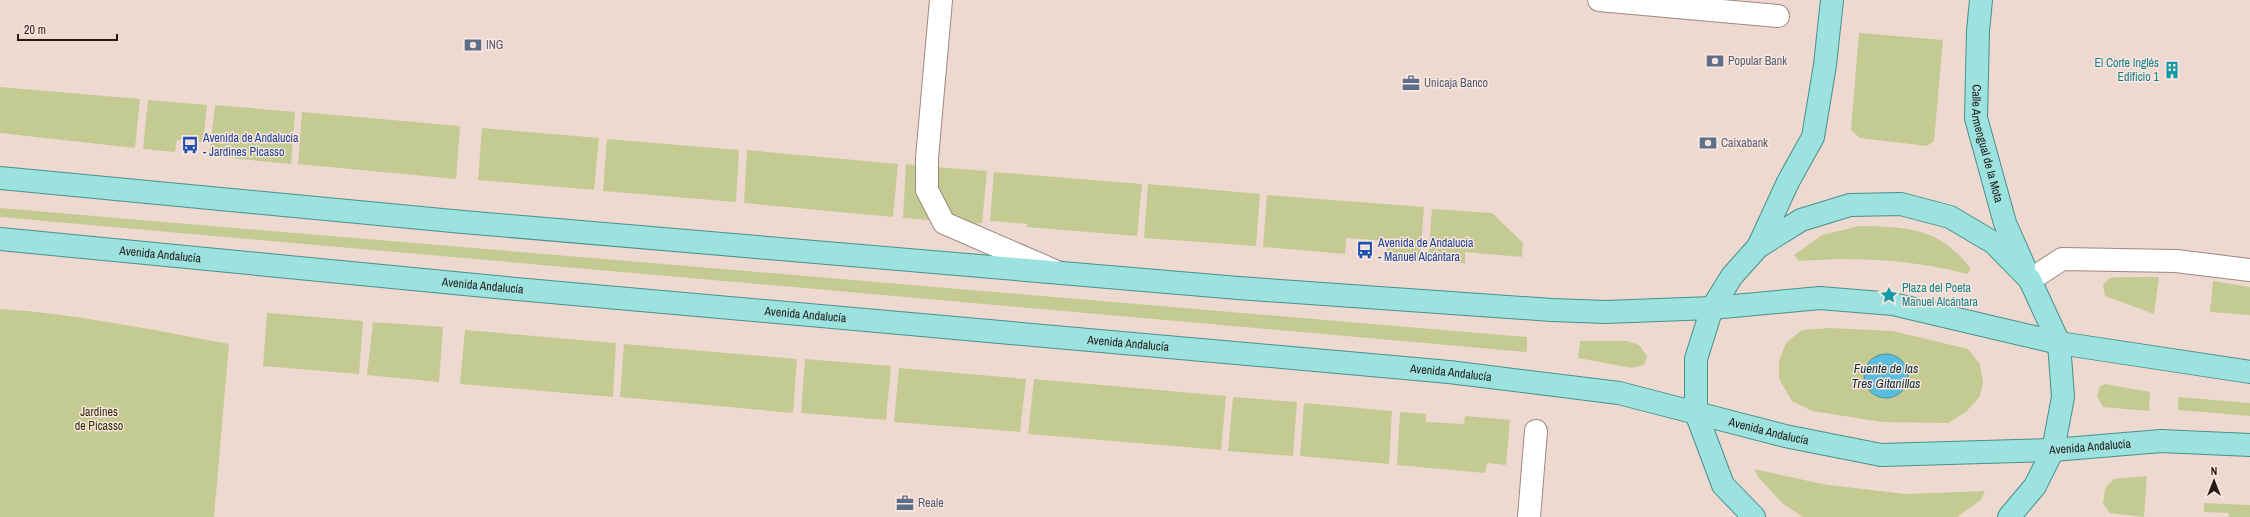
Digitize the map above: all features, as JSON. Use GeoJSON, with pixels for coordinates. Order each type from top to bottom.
{"type":"FeatureCollection","features":[{"type":"Feature","properties":{"kind":"main road"},"geometry":{"type":"LineString","coordinates":[[1758,248],[1788,182],[1813,137],[1825,65],[1832,0]]}},
{"type":"Feature","properties":{"kind":"main road","name":"Calle Armengual de la Mota"},"geometry":{"type":"LineString","coordinates":[[1982,0],[1978,32],[1976,118],[2005,223],[2030,280]]}},
{"type":"Feature","properties":{"kind":"main road"},"geometry":{"type":"LineString","coordinates":[[0,178],[463,222],[1060,273],[1238,288],[1570,311],[1712,308],[1820,298],[1893,304],[2059,343],[2250,372]]}},
{"type":"Feature","properties":{"kind":"main road"},"geometry":{"type":"LineString","coordinates":[[1754,517],[1723,486],[1696,413],[1696,359],[1712,308],[1732,276],[1758,248],[1801,220],[1850,205],[1901,204],[1950,217],[1994,243],[2030,280],[2059,343],[2064,397],[2053,450],[2035,486],[2009,517]]}},
{"type":"Feature","properties":{"kind":"main road","name":"Avenida Andalucía"},"geometry":{"type":"LineString","coordinates":[[0,239],[506,288],[1449,372],[1619,394],[1785,436],[1881,455],[2053,450],[2162,441],[2250,445]]}},
{"type":"Feature","properties":{"kind":"street"},"geometry":{"type":"LineString","coordinates":[[941,0],[927,158],[927,190],[944,223],[1060,273]]}},
{"type":"Feature","properties":{"kind":"street"},"geometry":{"type":"LineString","coordinates":[[1599,0],[1778,16]]}},
{"type":"Feature","properties":{"kind":"street"},"geometry":{"type":"LineString","coordinates":[[2030,280],[2062,259],[2176,261],[2240,269],[2250,277]]}},
{"type":"Feature","properties":{"kind":"street"},"geometry":{"type":"LineString","coordinates":[[1529,517],[1536,432]]}},
{"type":"Feature","properties":{"kind":"green space"},"geometry":{"type":"Polygon","coordinates":[[[1859,33],[1943,40],[1934,141],[1927,146],[1860,138],[1851,130],[1859,33]]]}},
{"type":"Feature","properties":{"kind":"green space"},"geometry":{"type":"Polygon","coordinates":[[[0,87],[140,99],[135,148],[0,133],[0,87]]]}},
{"type":"Feature","properties":{"kind":"green space"},"geometry":{"type":"Polygon","coordinates":[[[148,100],[207,105],[203,142],[177,140],[175,152],[143,149],[148,100]]]}},
{"type":"Feature","properties":{"kind":"green space"},"geometry":{"type":"Polygon","coordinates":[[[215,105],[295,112],[291,164],[209,156],[215,105]]]}},
{"type":"Feature","properties":{"kind":"green space"},"geometry":{"type":"Polygon","coordinates":[[[302,112],[460,126],[456,179],[298,164],[302,112]]]}},
{"type":"Feature","properties":{"kind":"green space"},"geometry":{"type":"Polygon","coordinates":[[[482,128],[599,138],[594,190],[478,180],[482,128]]]}},
{"type":"Feature","properties":{"kind":"green space"},"geometry":{"type":"Polygon","coordinates":[[[607,139],[739,150],[736,202],[603,191],[607,139]]]}},
{"type":"Feature","properties":{"kind":"green space"},"geometry":{"type":"Polygon","coordinates":[[[747,150],[898,164],[893,217],[744,203],[747,150]]]}},
{"type":"Feature","properties":{"kind":"green space"},"geometry":{"type":"Polygon","coordinates":[[[906,164],[917,165],[929,220],[903,218],[906,164]]]}},
{"type":"Feature","properties":{"kind":"green space"},"geometry":{"type":"Polygon","coordinates":[[[934,167],[987,171],[982,223],[963,223],[953,219],[947,214],[942,208],[939,200],[935,183],[934,167]]]}},
{"type":"Feature","properties":{"kind":"green space"},"geometry":{"type":"Polygon","coordinates":[[[994,172],[1142,184],[1137,236],[1027,227],[1027,224],[990,221],[994,172]]]}},
{"type":"Feature","properties":{"kind":"green space"},"geometry":{"type":"Polygon","coordinates":[[[1148,184],[1260,194],[1256,246],[1144,238],[1148,184]]]}},
{"type":"Feature","properties":{"kind":"green space"},"geometry":{"type":"Polygon","coordinates":[[[1267,195],[1424,207],[1420,260],[1386,257],[1387,241],[1346,238],[1345,254],[1263,247],[1267,195]]]}},
{"type":"Feature","properties":{"kind":"green space"},"geometry":{"type":"Polygon","coordinates":[[[0,208],[1527,337],[1527,352],[0,217],[0,208]]]}},
{"type":"Feature","properties":{"kind":"green space"},"geometry":{"type":"Polygon","coordinates":[[[1432,209],[1492,213],[1523,243],[1522,257],[1465,252],[1465,263],[1428,261],[1432,209]]]}},
{"type":"Feature","properties":{"kind":"green space"},"geometry":{"type":"Polygon","coordinates":[[[1859,226],[1893,227],[1921,232],[1934,237],[1947,245],[1959,255],[1971,269],[1967,274],[1925,265],[1884,260],[1842,259],[1799,261],[1794,255],[1822,235],[1859,226]]]}},
{"type":"Feature","properties":{"kind":"green space"},"geometry":{"type":"Polygon","coordinates":[[[2159,277],[2154,314],[2105,296],[2103,284],[2110,278],[2159,277]]]}},
{"type":"Feature","properties":{"kind":"green space"},"geometry":{"type":"Polygon","coordinates":[[[2213,281],[2250,287],[2250,315],[2210,312],[2213,281]]]}},
{"type":"Feature","properties":{"kind":"green space","name":"Jardines de Picasso"},"geometry":{"type":"Polygon","coordinates":[[[0,309],[29,311],[86,319],[229,344],[214,517],[0,517],[0,309]]]}},
{"type":"Feature","properties":{"kind":"green space"},"geometry":{"type":"Polygon","coordinates":[[[267,313],[363,321],[359,374],[263,366],[267,313]]]}},
{"type":"Feature","properties":{"kind":"green space"},"geometry":{"type":"Polygon","coordinates":[[[373,322],[443,327],[439,382],[367,375],[373,322]]]}},
{"type":"Feature","properties":{"kind":"green space"},"geometry":{"type":"Polygon","coordinates":[[[1830,328],[1893,331],[1968,349],[1980,364],[1983,382],[1980,396],[1966,412],[1948,423],[1882,422],[1812,411],[1792,401],[1779,379],[1779,361],[1786,343],[1802,330],[1830,328]]]}},
{"type":"Feature","properties":{"kind":"green space"},"geometry":{"type":"Polygon","coordinates":[[[465,330],[616,343],[613,397],[460,384],[465,330]]]}},
{"type":"Feature","properties":{"kind":"green space"},"geometry":{"type":"Polygon","coordinates":[[[1580,341],[1627,341],[1639,345],[1647,356],[1644,365],[1632,368],[1578,358],[1580,341]]]}},
{"type":"Feature","properties":{"kind":"green space"},"geometry":{"type":"Polygon","coordinates":[[[624,344],[797,359],[793,413],[620,397],[624,344]]]}},
{"type":"Feature","properties":{"kind":"green space"},"geometry":{"type":"Polygon","coordinates":[[[805,359],[891,366],[886,420],[801,413],[805,359]]]}},
{"type":"Feature","properties":{"kind":"green space"},"geometry":{"type":"Polygon","coordinates":[[[899,368],[1026,379],[1020,432],[894,422],[899,368]]]}},
{"type":"Feature","properties":{"kind":"green space"},"geometry":{"type":"Polygon","coordinates":[[[1034,379],[1226,396],[1221,450],[1028,434],[1034,379]]]}},
{"type":"Feature","properties":{"kind":"green space"},"geometry":{"type":"Polygon","coordinates":[[[2105,384],[2150,392],[2149,411],[2103,407],[2097,396],[2100,386],[2105,384]]]}},
{"type":"Feature","properties":{"kind":"green space"},"geometry":{"type":"Polygon","coordinates":[[[1233,397],[1297,402],[1293,456],[1228,451],[1233,397]]]}},
{"type":"Feature","properties":{"kind":"green space"},"geometry":{"type":"Polygon","coordinates":[[[2178,397],[2250,403],[2250,416],[2178,410],[2178,397]]]}},
{"type":"Feature","properties":{"kind":"green space"},"geometry":{"type":"Polygon","coordinates":[[[1304,403],[1392,411],[1389,464],[1300,456],[1304,403]]]}},
{"type":"Feature","properties":{"kind":"green space"},"geometry":{"type":"Polygon","coordinates":[[[1400,412],[1426,414],[1426,422],[1464,424],[1465,416],[1510,420],[1506,465],[1487,463],[1485,473],[1397,465],[1400,412]]]}},
{"type":"Feature","properties":{"kind":"green space"},"geometry":{"type":"Polygon","coordinates":[[[1754,469],[1822,484],[1905,494],[1985,491],[1981,500],[1957,517],[1803,517],[1782,503],[1759,478],[1754,469]]]}},
{"type":"Feature","properties":{"kind":"green space"},"geometry":{"type":"Polygon","coordinates":[[[2147,476],[2144,517],[2110,513],[2103,504],[2105,488],[2114,479],[2147,476]]]}},
{"type":"Feature","properties":{"kind":"green space"},"geometry":{"type":"Polygon","coordinates":[[[2204,503],[2250,505],[2250,517],[2230,517],[2228,513],[2204,512],[2204,503]]]}},
{"type":"Feature","properties":{"kind":"water","name":"Fuente de las Tres Gitanillas"},"geometry":{"type":"Polygon","coordinates":[[[1882,354],[1890,354],[1895,355],[1902,360],[1907,367],[1907,385],[1902,392],[1895,397],[1882,398],[1874,395],[1867,388],[1864,380],[1864,372],[1867,364],[1874,357],[1882,354]]]}},
{"type":"Feature","properties":{"kind":"place","name":"ING"},"geometry":{"type":"Point","coordinates":[473,45]}},
{"type":"Feature","properties":{"kind":"place","name":"Popular Bank"},"geometry":{"type":"Point","coordinates":[1715,61]}},
{"type":"Feature","properties":{"kind":"place","name":"El Corte Inglés Edificio 1"},"geometry":{"type":"Point","coordinates":[2172,70]}},
{"type":"Feature","properties":{"kind":"place","name":"Unicaja Banco"},"geometry":{"type":"Point","coordinates":[1411,83]}},
{"type":"Feature","properties":{"kind":"place","name":"Caixabank"},"geometry":{"type":"Point","coordinates":[1708,143]}},
{"type":"Feature","properties":{"kind":"place","name":"Avenida de Andalucía - Jardines Picasso"},"geometry":{"type":"Point","coordinates":[190,145]}},
{"type":"Feature","properties":{"kind":"place","name":"Avenida de Andalucía - Manuel Alcántara"},"geometry":{"type":"Point","coordinates":[1365,250]}},
{"type":"Feature","properties":{"kind":"place","name":"Plaza del Poeta Manuel Alcántara"},"geometry":{"type":"Point","coordinates":[1889,295]}},
{"type":"Feature","properties":{"kind":"place","name":"Reale"},"geometry":{"type":"Point","coordinates":[905,503]}}]}
